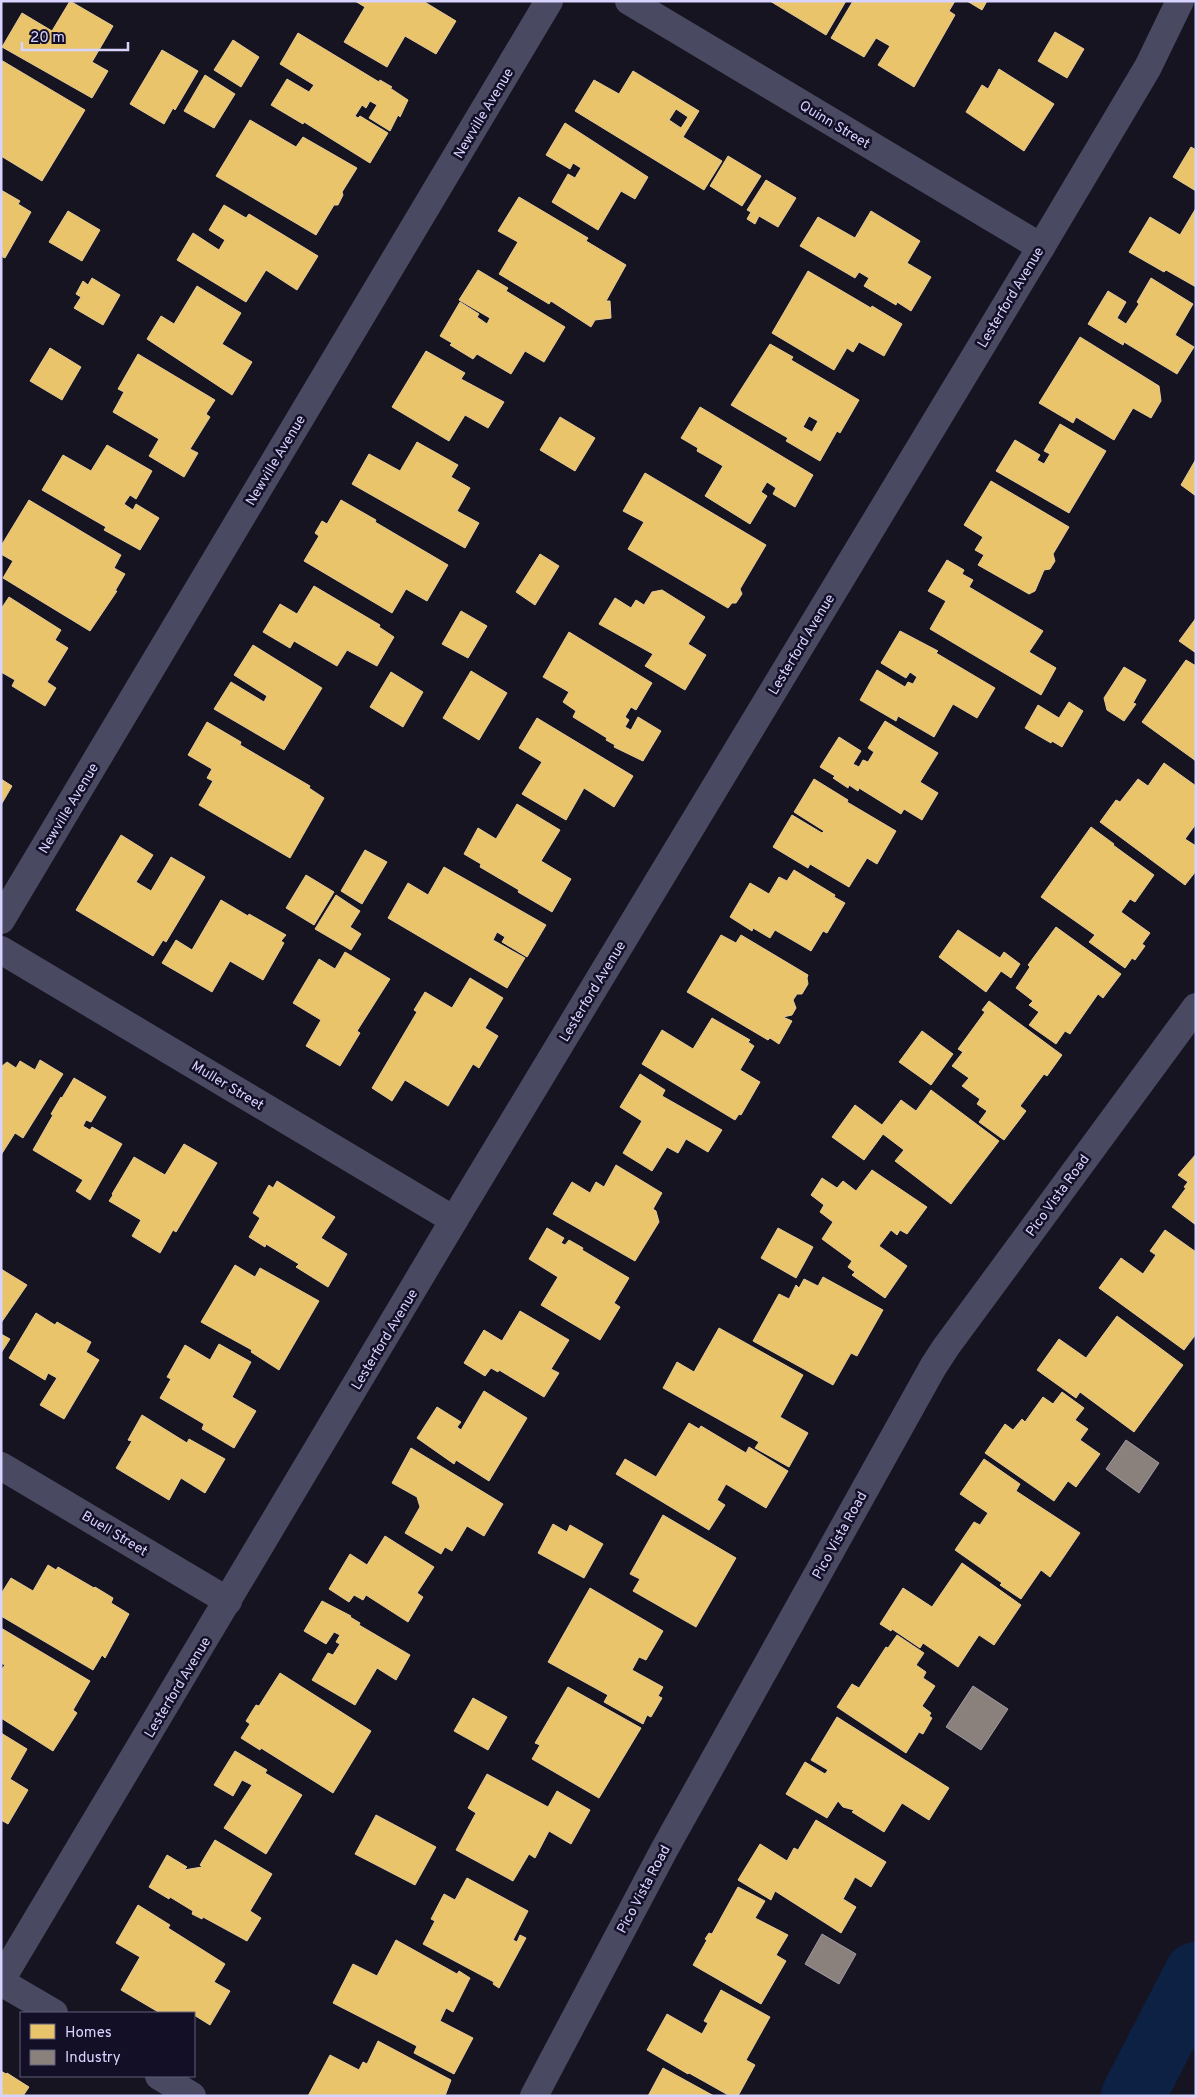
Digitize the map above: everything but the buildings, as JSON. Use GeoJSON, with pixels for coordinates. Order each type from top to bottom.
{"type":"FeatureCollection","features":[{"type":"Feature","properties":{"kind":"street","name":"Newville Avenue"},"geometry":{"type":"LineString","coordinates":[[1,920],[549,1]]}},
{"type":"Feature","properties":{"kind":"street","name":"Quinn Street"},"geometry":{"type":"LineString","coordinates":[[629,1],[1041,247]]}},
{"type":"Feature","properties":{"kind":"street","name":"Lesterford Avenue"},"geometry":{"type":"LineString","coordinates":[[1,1981],[454,1220],[1041,247],[1148,67],[1180,1]]}},
{"type":"Feature","properties":{"kind":"street","name":"Muller Street"},"geometry":{"type":"LineString","coordinates":[[1,950],[454,1220]]}},
{"type":"Feature","properties":{"kind":"street","name":"Pico Vista Road"},"geometry":{"type":"LineString","coordinates":[[534,2096],[659,1858],[933,1367],[1196,1006]]}},
{"type":"Feature","properties":{"kind":"street","name":"Buell Street"},"geometry":{"type":"LineString","coordinates":[[1,1466],[228,1601]]}},
{"type":"Feature","properties":{"kind":"street"},"geometry":{"type":"LineString","coordinates":[[1,1981],[52,2012]]}},
{"type":"Feature","properties":{"kind":"street"},"geometry":{"type":"LineString","coordinates":[[161,2077],[192,2096]]}},
{"type":"Feature","properties":{"kind":"waterway"},"geometry":{"type":"LineString","coordinates":[[1133,2096],[1196,1974]]}}]}
